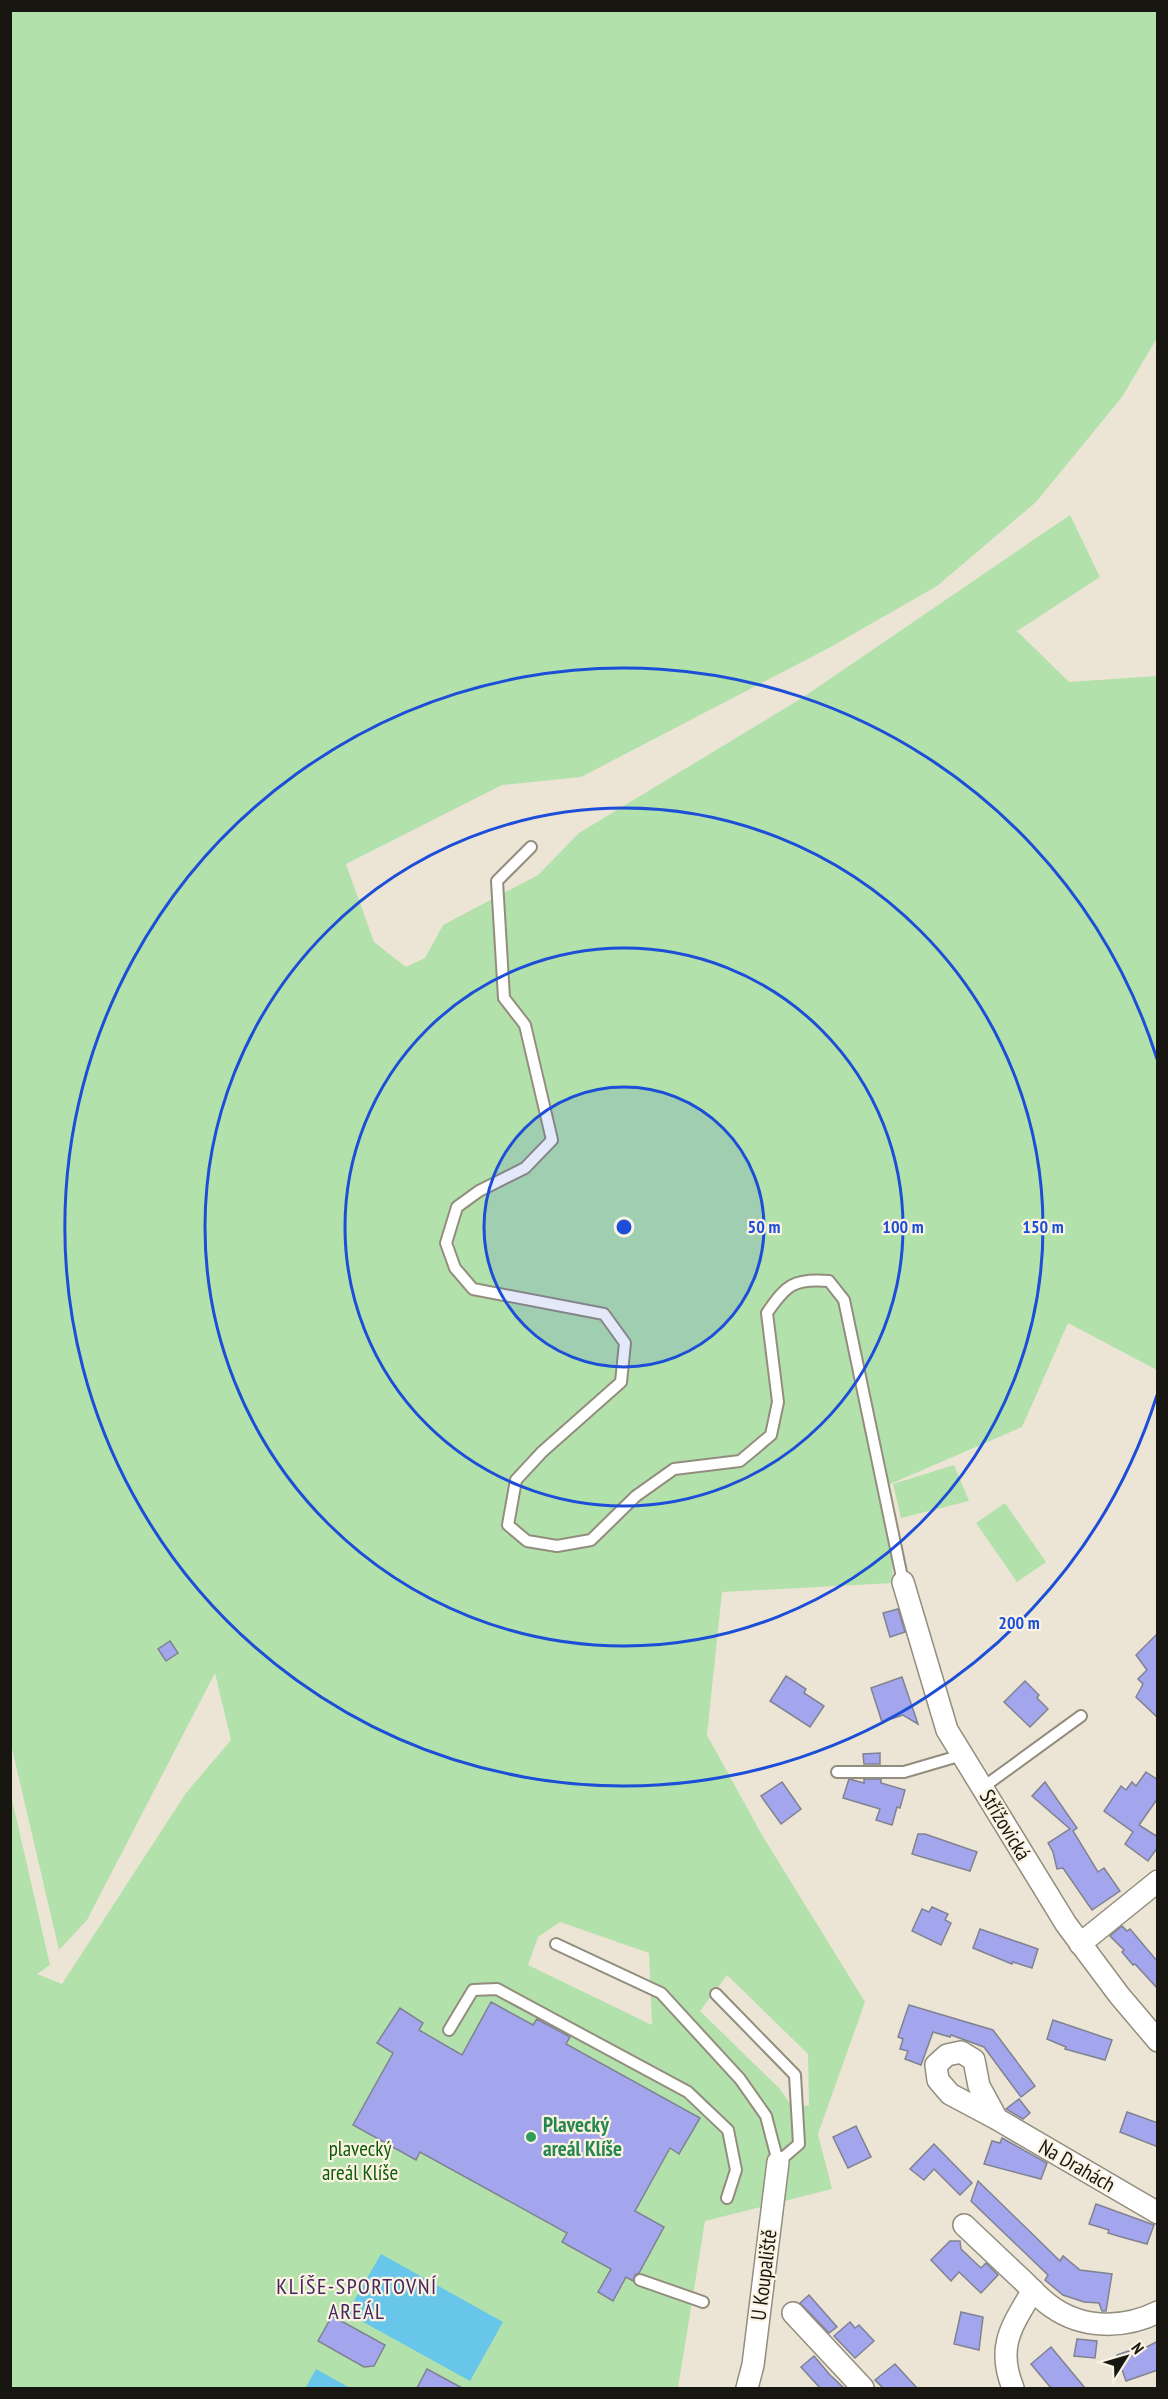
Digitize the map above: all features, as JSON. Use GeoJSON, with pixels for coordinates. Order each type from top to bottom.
{"type":"FeatureCollection","features":[{"type":"Feature","properties":{"kind":"street","name":"Střížovická"},"geometry":{"type":"LineString","coordinates":[[903,1582],[947,1730],[1065,1924],[1119,1995],[1158,2041]]}},
{"type":"Feature","properties":{"kind":"street"},"geometry":{"type":"LineString","coordinates":[[1080,1944],[1158,1881]]}},
{"type":"Feature","properties":{"kind":"street","name":"Na Drahách"},"geometry":{"type":"LineString","coordinates":[[997,2119],[1158,2213]]}},
{"type":"Feature","properties":{"kind":"street","name":"U Koupaliště"},"geometry":{"type":"LineString","coordinates":[[747,2388],[753,2365],[778,2162]]}},
{"type":"Feature","properties":{"kind":"street"},"geometry":{"type":"LineString","coordinates":[[964,2225],[1051,2306],[1070,2318],[1091,2324],[1110,2325],[1137,2320],[1158,2312]]}},
{"type":"Feature","properties":{"kind":"street"},"geometry":{"type":"LineString","coordinates":[[1013,2388],[1006,2366],[1005,2344],[1009,2332],[1033,2290]]}},
{"type":"Feature","properties":{"kind":"street"},"geometry":{"type":"LineString","coordinates":[[793,2313],[863,2388]]}},
{"type":"Feature","properties":{"kind":"lane"},"geometry":{"type":"LineString","coordinates":[[531,847],[497,881],[504,998],[525,1025],[552,1140],[525,1168],[479,1191],[457,1207],[446,1243],[455,1268],[473,1289],[604,1314],[625,1343],[621,1382],[542,1452],[516,1480],[508,1526],[527,1541],[557,1546],[591,1540],[636,1496],[674,1469],[740,1461],[771,1435],[778,1402],[767,1313],[782,1291],[806,1279],[829,1281],[844,1300],[903,1582]]}},
{"type":"Feature","properties":{"kind":"lane"},"geometry":{"type":"LineString","coordinates":[[982,1788],[1081,1716]]}},
{"type":"Feature","properties":{"kind":"lane"},"geometry":{"type":"LineString","coordinates":[[837,1772],[904,1772],[962,1755]]}},
{"type":"Feature","properties":{"kind":"lane"},"geometry":{"type":"LineString","coordinates":[[556,1944],[661,1993],[740,2079],[766,2116],[778,2162],[799,2144],[795,2075],[716,1994]]}},
{"type":"Feature","properties":{"kind":"lane"},"geometry":{"type":"LineString","coordinates":[[449,2030],[473,1990],[497,1989],[688,2092],[728,2130],[736,2170],[727,2198]]}},
{"type":"Feature","properties":{"kind":"lane"},"geometry":{"type":"LineString","coordinates":[[640,2280],[703,2302]]}},
{"type":"Feature","properties":{"kind":"green space","name":"plavecký areál Klíše"},"geometry":{"type":"Polygon","coordinates":[[[11,11],[1157,11],[1157,338],[1122,397],[1036,502],[937,586],[827,649],[581,777],[502,785],[346,864],[374,942],[406,967],[425,958],[443,925],[538,875],[579,833],[802,698],[1070,515],[1100,577],[1017,631],[1069,682],[1157,676],[1157,1370],[1068,1323],[1022,1427],[888,1485],[893,1583],[722,1592],[707,1735],[762,1835],[865,2002],[818,2134],[832,2189],[705,2221],[678,2388],[11,2388],[10,1791],[50,1965],[37,1974],[62,1984],[186,1793],[231,1740],[215,1673],[87,1920],[59,1950],[10,1740],[11,11]],[[560,1922],[538,1937],[528,1965],[652,2025],[649,1953],[560,1922]],[[727,1975],[700,2011],[780,2089],[793,2108],[809,2105],[808,2054],[727,1975]]]}},
{"type":"Feature","properties":{"kind":"green space"},"geometry":{"type":"Polygon","coordinates":[[[954,1465],[969,1501],[901,1518],[893,1484],[954,1465]]]}},
{"type":"Feature","properties":{"kind":"green space"},"geometry":{"type":"Polygon","coordinates":[[[1005,1503],[1046,1562],[1017,1582],[976,1523],[1005,1503]]]}},
{"type":"Feature","properties":{"kind":"water"},"geometry":{"type":"Polygon","coordinates":[[[381,2254],[503,2322],[470,2381],[347,2313],[381,2254]]]}},
{"type":"Feature","properties":{"kind":"water"},"geometry":{"type":"Polygon","coordinates":[[[316,2369],[350,2388],[306,2387],[316,2369]]]}},
{"type":"Feature","properties":{"kind":"building"},"geometry":{"type":"Polygon","coordinates":[[[898,1609],[905,1632],[890,1637],[883,1613],[898,1609]]]}},
{"type":"Feature","properties":{"kind":"building"},"geometry":{"type":"Polygon","coordinates":[[[1158,1633],[1158,1718],[1136,1697],[1143,1684],[1138,1679],[1147,1670],[1136,1655],[1158,1633]]]}},
{"type":"Feature","properties":{"kind":"building"},"geometry":{"type":"Polygon","coordinates":[[[170,1641],[178,1653],[166,1661],[158,1649],[170,1641]]]}},
{"type":"Feature","properties":{"kind":"building"},"geometry":{"type":"Polygon","coordinates":[[[786,1676],[806,1689],[804,1693],[824,1706],[810,1727],[770,1701],[786,1676]]]}},
{"type":"Feature","properties":{"kind":"building"},"geometry":{"type":"Polygon","coordinates":[[[902,1677],[918,1724],[903,1715],[882,1722],[871,1688],[902,1677]]]}},
{"type":"Feature","properties":{"kind":"building"},"geometry":{"type":"Polygon","coordinates":[[[1025,1681],[1039,1695],[1037,1698],[1048,1709],[1030,1727],[1004,1702],[1025,1681]]]}},
{"type":"Feature","properties":{"kind":"building"},"geometry":{"type":"Polygon","coordinates":[[[880,1753],[880,1764],[864,1764],[863,1754],[880,1753]]]}},
{"type":"Feature","properties":{"kind":"building"},"geometry":{"type":"Polygon","coordinates":[[[1146,1772],[1158,1780],[1158,1798],[1139,1825],[1158,1837],[1158,1847],[1148,1861],[1125,1844],[1133,1832],[1104,1811],[1121,1786],[1126,1790],[1132,1782],[1136,1786],[1146,1772]]]}},
{"type":"Feature","properties":{"kind":"building"},"geometry":{"type":"Polygon","coordinates":[[[849,1779],[864,1783],[864,1779],[881,1779],[881,1783],[905,1790],[892,1825],[876,1820],[880,1809],[843,1798],[849,1779]]]}},
{"type":"Feature","properties":{"kind":"building"},"geometry":{"type":"Polygon","coordinates":[[[782,1782],[801,1809],[781,1824],[761,1796],[782,1782]]]}},
{"type":"Feature","properties":{"kind":"building"},"geometry":{"type":"Polygon","coordinates":[[[1045,1782],[1077,1828],[1073,1831],[1098,1872],[1104,1868],[1120,1891],[1092,1910],[1063,1868],[1057,1869],[1048,1843],[1070,1829],[1032,1796],[1045,1782]]]}},
{"type":"Feature","properties":{"kind":"building"},"geometry":{"type":"Polygon","coordinates":[[[918,1834],[925,1834],[977,1852],[970,1871],[912,1854],[918,1834]]]}},
{"type":"Feature","properties":{"kind":"building"},"geometry":{"type":"Polygon","coordinates":[[[932,1907],[948,1914],[945,1920],[951,1923],[941,1945],[912,1931],[922,1909],[929,1912],[932,1907]]]}},
{"type":"Feature","properties":{"kind":"building"},"geometry":{"type":"Polygon","coordinates":[[[1122,1926],[1127,1931],[1130,1929],[1158,1962],[1158,1989],[1135,1964],[1133,1965],[1122,1952],[1124,1950],[1110,1936],[1122,1926]]]}},
{"type":"Feature","properties":{"kind":"building"},"geometry":{"type":"Polygon","coordinates":[[[980,1929],[1038,1949],[1032,1968],[1013,1962],[1012,1964],[973,1948],[980,1929]]]}},
{"type":"Feature","properties":{"kind":"building","name":"Plavecký areál Klíše"},"geometry":{"type":"Polygon","coordinates":[[[491,2002],[533,2025],[537,2019],[570,2037],[566,2044],[700,2118],[679,2154],[670,2148],[635,2211],[664,2227],[639,2273],[635,2275],[633,2281],[626,2277],[613,2301],[598,2292],[611,2269],[562,2242],[567,2233],[420,2152],[416,2160],[353,2125],[393,2053],[377,2043],[400,2008],[423,2023],[419,2030],[462,2055],[491,2002]]]}},
{"type":"Feature","properties":{"kind":"building"},"geometry":{"type":"Polygon","coordinates":[[[909,2005],[993,2030],[1035,2086],[1021,2097],[984,2047],[951,2035],[950,2037],[933,2032],[921,2065],[905,2059],[908,2051],[900,2049],[903,2039],[898,2037],[909,2005]]]}},
{"type":"Feature","properties":{"kind":"building"},"geometry":{"type":"Polygon","coordinates":[[[1053,2020],[1112,2040],[1105,2060],[1065,2049],[1066,2047],[1047,2039],[1053,2020]]]}},
{"type":"Feature","properties":{"kind":"building"},"geometry":{"type":"Polygon","coordinates":[[[1019,2099],[1030,2113],[1023,2119],[1006,2109],[1019,2099]]]}},
{"type":"Feature","properties":{"kind":"building"},"geometry":{"type":"Polygon","coordinates":[[[1127,2112],[1158,2123],[1158,2147],[1120,2132],[1127,2112]]]}},
{"type":"Feature","properties":{"kind":"building"},"geometry":{"type":"Polygon","coordinates":[[[856,2126],[871,2157],[848,2168],[833,2137],[856,2126]]]}},
{"type":"Feature","properties":{"kind":"building"},"geometry":{"type":"Polygon","coordinates":[[[1002,2138],[1047,2163],[1041,2179],[984,2164],[992,2141],[1000,2143],[1002,2138]]]}},
{"type":"Feature","properties":{"kind":"building"},"geometry":{"type":"Polygon","coordinates":[[[934,2144],[972,2183],[960,2195],[934,2169],[924,2180],[910,2169],[934,2144]]]}},
{"type":"Feature","properties":{"kind":"building"},"geometry":{"type":"Polygon","coordinates":[[[978,2181],[1060,2261],[1063,2256],[1080,2270],[1112,2274],[1106,2311],[1102,2311],[1099,2303],[1084,2302],[1063,2295],[1045,2280],[1048,2275],[971,2201],[978,2181]]]}},
{"type":"Feature","properties":{"kind":"building"},"geometry":{"type":"Polygon","coordinates":[[[1096,2204],[1154,2225],[1147,2244],[1108,2233],[1109,2230],[1089,2224],[1096,2204]]]}},
{"type":"Feature","properties":{"kind":"building"},"geometry":{"type":"Polygon","coordinates":[[[950,2241],[960,2241],[961,2249],[981,2268],[986,2263],[998,2275],[981,2293],[959,2272],[951,2281],[931,2260],[950,2241]]]}},
{"type":"Feature","properties":{"kind":"building"},"geometry":{"type":"Polygon","coordinates":[[[809,2295],[837,2327],[829,2333],[800,2303],[809,2295]]]}},
{"type":"Feature","properties":{"kind":"building"},"geometry":{"type":"Polygon","coordinates":[[[961,2312],[983,2317],[979,2350],[954,2344],[961,2312]]]}},
{"type":"Feature","properties":{"kind":"building"},"geometry":{"type":"Polygon","coordinates":[[[332,2316],[385,2345],[374,2366],[364,2367],[318,2341],[332,2316]]]}},
{"type":"Feature","properties":{"kind":"building"},"geometry":{"type":"Polygon","coordinates":[[[850,2322],[855,2328],[859,2325],[874,2341],[855,2358],[834,2336],[850,2322]]]}},
{"type":"Feature","properties":{"kind":"building"},"geometry":{"type":"Polygon","coordinates":[[[1077,2339],[1097,2341],[1095,2358],[1074,2356],[1077,2339]]]}},
{"type":"Feature","properties":{"kind":"building"},"geometry":{"type":"Polygon","coordinates":[[[1158,2341],[1158,2370],[1126,2381],[1117,2355],[1137,2348],[1139,2351],[1158,2341]]]}},
{"type":"Feature","properties":{"kind":"building"},"geometry":{"type":"Polygon","coordinates":[[[1051,2347],[1085,2388],[1051,2388],[1031,2364],[1051,2347]]]}},
{"type":"Feature","properties":{"kind":"building"},"geometry":{"type":"Polygon","coordinates":[[[814,2356],[844,2388],[820,2388],[801,2367],[814,2356]]]}},
{"type":"Feature","properties":{"kind":"building"},"geometry":{"type":"Polygon","coordinates":[[[895,2364],[917,2388],[883,2388],[875,2380],[895,2364]]]}},
{"type":"Feature","properties":{"kind":"building"},"geometry":{"type":"Polygon","coordinates":[[[427,2369],[462,2388],[417,2388],[427,2369]]]}},
{"type":"Feature","properties":{"kind":"place","name":"Plavecký areál Klíše"},"geometry":{"type":"Point","coordinates":[531,2137]}},
{"type":"Feature","properties":{"kind":"district","name":"KLÍŠE-SPORTOVNÍ AREÁL"},"geometry":{"type":"Point","coordinates":[357,2298]}}]}
